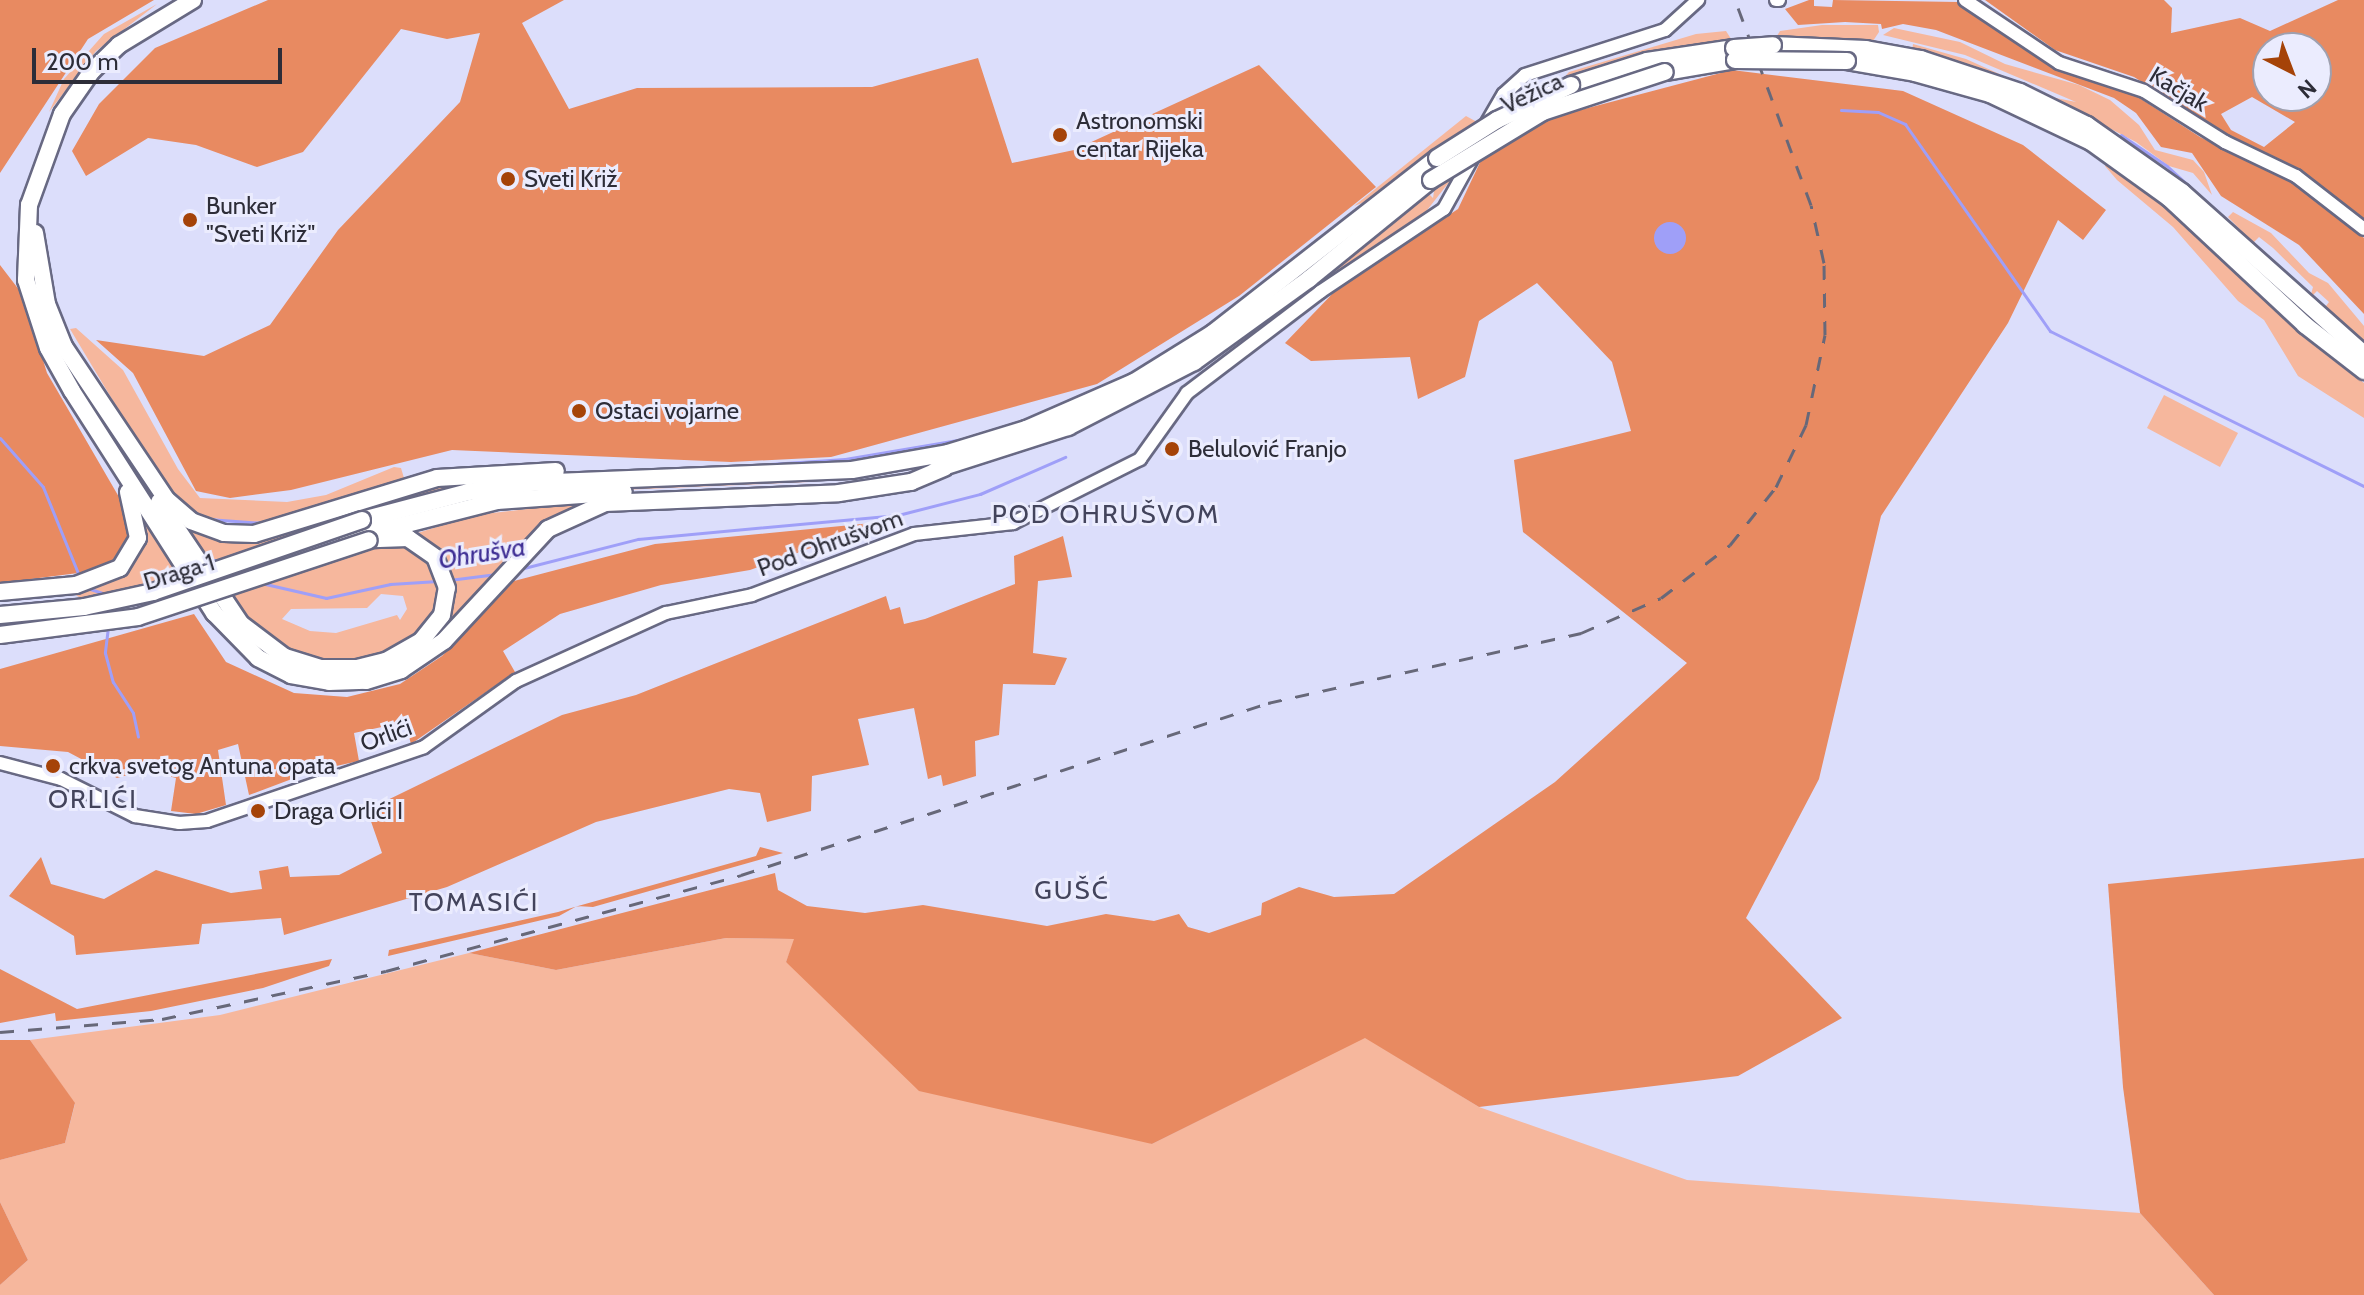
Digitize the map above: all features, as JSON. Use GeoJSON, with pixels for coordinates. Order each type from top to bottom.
{"type":"FeatureCollection","features":[{"type":"Feature","properties":{"kind":"highway"},"geometry":{"type":"LineString","coordinates":[[0,592],[98,579],[128,558],[139,530],[132,501],[57,378],[54,345],[35,287],[34,188],[48,142],[76,91],[104,59],[161,15],[193,0]]}},
{"type":"Feature","properties":{"kind":"highway"},"geometry":{"type":"LineString","coordinates":[[1734,54],[1773,45],[1853,48],[1921,59],[2020,92],[2087,125],[2182,192],[2364,354]]}},
{"type":"Feature","properties":{"kind":"highway"},"geometry":{"type":"LineString","coordinates":[[54,345],[220,609],[269,648],[320,668],[375,665],[420,652],[537,540],[568,517],[605,503],[839,493],[911,482],[942,461],[1055,418],[1184,353],[1437,158],[1497,120],[1571,85],[1647,61],[1734,54],[1847,61],[1915,73],[1990,94],[2091,142],[2169,198],[2364,379]]}},
{"type":"Feature","properties":{"kind":"highway","name":"Vežica"},"geometry":{"type":"LineString","coordinates":[[942,461],[1086,420],[1194,362],[1298,287],[1431,180],[1543,112],[1665,72],[1734,54]]}},
{"type":"Feature","properties":{"kind":"highway"},"geometry":{"type":"LineString","coordinates":[[2326,342],[2364,371]]}},
{"type":"Feature","properties":{"kind":"highway"},"geometry":{"type":"LineString","coordinates":[[54,345],[166,499],[191,521],[224,533],[254,534],[456,475],[778,470],[942,461]]}},
{"type":"Feature","properties":{"kind":"highway"},"geometry":{"type":"LineString","coordinates":[[0,635],[138,617],[468,492],[530,483],[813,474],[942,461]]}},
{"type":"Feature","properties":{"kind":"highway"},"geometry":{"type":"LineString","coordinates":[[366,531],[408,538],[435,557],[447,588],[442,615],[420,652]]}},
{"type":"Feature","properties":{"kind":"highway","name":"Draga 1"},"geometry":{"type":"LineString","coordinates":[[0,615],[84,607],[153,592],[366,531]]}},
{"type":"Feature","properties":{"kind":"highway","name":"Draga 1"},"geometry":{"type":"LineString","coordinates":[[0,629],[66,624],[144,608],[366,531]]}},
{"type":"Feature","properties":{"kind":"street","name":"Pod Ohrušvom"},"geometry":{"type":"LineString","coordinates":[[544,667],[666,613],[752,595],[914,534],[1013,523],[1140,459],[1187,393],[1303,304],[1444,209],[1462,184],[1489,115],[1513,84],[1548,64],[1674,25],[1698,0]]}},
{"type":"Feature","properties":{"kind":"street","name":"Kačjak"},"geometry":{"type":"LineString","coordinates":[[1965,0],[2059,63],[2144,91],[2225,142],[2296,176],[2364,229]]}},
{"type":"Feature","properties":{"kind":"street","name":"Orlići"},"geometry":{"type":"LineString","coordinates":[[0,763],[61,779],[135,816],[196,823],[410,753],[506,687],[544,667]]}},
{"type":"Feature","properties":{"kind":"shaded area"},"geometry":{"type":"Polygon","coordinates":[[[0,0],[154,0],[88,39],[0,173],[0,0]]]}},
{"type":"Feature","properties":{"kind":"shaded area"},"geometry":{"type":"Polygon","coordinates":[[[268,0],[564,0],[522,23],[569,109],[637,88],[872,87],[978,58],[1012,163],[1074,150],[1259,65],[1376,187],[1239,296],[1097,384],[831,457],[731,462],[452,450],[291,490],[230,498],[196,491],[133,373],[96,340],[204,356],[270,325],[338,230],[460,102],[480,33],[447,39],[401,29],[303,152],[257,167],[196,145],[148,138],[86,176],[72,151],[99,104],[155,48],[268,0]]]}},
{"type":"Feature","properties":{"kind":"shaded area"},"geometry":{"type":"Polygon","coordinates":[[[1814,0],[1814,6],[1832,7],[1833,0],[1958,2],[2057,68],[2124,88],[2200,137],[2313,193],[2364,238],[2364,314],[2299,245],[2221,196],[2192,153],[2161,147],[2136,113],[2114,98],[1936,30],[1903,24],[1882,29],[1881,24],[1845,22],[1798,25],[1785,9],[1814,0]]]}},
{"type":"Feature","properties":{"kind":"shaded area"},"geometry":{"type":"Polygon","coordinates":[[[1985,0],[2164,0],[2172,8],[2171,33],[2240,18],[2270,31],[2338,0],[2364,0],[2364,219],[2297,168],[2225,133],[2134,77],[2055,50],[1985,0]]]}},
{"type":"Feature","properties":{"kind":"shaded area"},"geometry":{"type":"Polygon","coordinates":[[[157,4],[96,51],[49,112],[64,79],[104,34],[157,4]]]}},
{"type":"Feature","properties":{"kind":"shaded area"},"geometry":{"type":"Polygon","coordinates":[[[1822,25],[1878,25],[1879,32],[1871,44],[1775,39],[1780,31],[1822,25]]]}},
{"type":"Feature","properties":{"kind":"shaded area"},"geometry":{"type":"Polygon","coordinates":[[[1894,28],[1960,42],[2005,64],[2079,85],[2110,100],[2139,125],[2155,150],[2193,160],[2204,172],[2212,195],[2193,173],[2169,166],[2136,142],[2061,103],[1981,70],[1912,51],[1913,44],[1966,59],[2051,97],[2076,102],[1965,55],[1883,35],[1894,28]]]}},
{"type":"Feature","properties":{"kind":"shaded area"},"geometry":{"type":"Polygon","coordinates":[[[1726,31],[1733,42],[1560,82],[1569,72],[1696,34],[1726,31]]]}},
{"type":"Feature","properties":{"kind":"shaded area"},"geometry":{"type":"Polygon","coordinates":[[[1732,70],[1903,91],[2023,145],[2106,210],[2083,240],[2058,220],[2008,323],[1881,516],[1819,779],[1746,918],[1842,1018],[1738,1076],[1479,1107],[1365,1038],[1152,1144],[919,1091],[786,962],[794,939],[726,938],[556,970],[469,953],[775,873],[778,890],[807,906],[865,913],[923,905],[1047,926],[1106,914],[1154,921],[1179,914],[1188,927],[1209,933],[1261,915],[1262,903],[1299,887],[1334,897],[1394,894],[1555,782],[1687,663],[1523,532],[1514,460],[1631,431],[1612,362],[1537,283],[1479,321],[1465,377],[1418,399],[1410,357],[1311,361],[1285,343],[1337,289],[1458,209],[1484,154],[1554,117],[1732,70]]]}},
{"type":"Feature","properties":{"kind":"shaded area"},"geometry":{"type":"Polygon","coordinates":[[[1466,116],[1477,122],[1373,199],[1354,206],[1466,116]]]}},
{"type":"Feature","properties":{"kind":"shaded area"},"geometry":{"type":"Polygon","coordinates":[[[2108,161],[2195,228],[2323,352],[2364,383],[2364,418],[2298,376],[2264,320],[2238,301],[2173,227],[2117,180],[2105,166],[2108,161]]]}},
{"type":"Feature","properties":{"kind":"shaded area"},"geometry":{"type":"Polygon","coordinates":[[[1461,167],[1424,214],[1316,284],[1426,191],[1433,198],[1435,185],[1461,167]]]}},
{"type":"Feature","properties":{"kind":"shaded area"},"geometry":{"type":"Polygon","coordinates":[[[2233,212],[2271,233],[2309,273],[2328,283],[2364,326],[2364,343],[2323,310],[2329,302],[2317,291],[2310,298],[2313,287],[2273,248],[2259,237],[2253,243],[2228,217],[2233,212]]]}},
{"type":"Feature","properties":{"kind":"shaded area"},"geometry":{"type":"Polygon","coordinates":[[[0,265],[23,295],[47,373],[130,516],[128,540],[112,561],[86,572],[0,583],[0,265]]]}},
{"type":"Feature","properties":{"kind":"shaded area"},"geometry":{"type":"Polygon","coordinates":[[[1303,271],[1222,337],[1162,375],[1060,425],[989,450],[892,473],[809,482],[503,495],[375,525],[431,506],[520,490],[841,477],[970,452],[1069,418],[1150,379],[1205,345],[1303,271]]]}},
{"type":"Feature","properties":{"kind":"shaded area"},"geometry":{"type":"Polygon","coordinates":[[[76,328],[123,370],[178,469],[200,498],[287,502],[326,495],[394,467],[401,468],[404,478],[266,521],[242,523],[202,516],[172,494],[146,456],[70,329],[76,328]]]}},
{"type":"Feature","properties":{"kind":"shaded area"},"geometry":{"type":"Polygon","coordinates":[[[2164,395],[2238,433],[2220,467],[2147,428],[2164,395]]]}},
{"type":"Feature","properties":{"kind":"shaded area"},"geometry":{"type":"Polygon","coordinates":[[[512,477],[374,508],[233,559],[264,581],[475,515],[579,503],[532,534],[428,645],[345,663],[302,658],[209,617],[182,576],[84,600],[69,591],[106,583],[133,563],[142,514],[175,518],[218,536],[421,487],[512,477]],[[381,594],[367,608],[291,609],[282,619],[310,631],[336,633],[397,615],[400,620],[407,609],[403,596],[381,594]]]}},
{"type":"Feature","properties":{"kind":"shaded area"},"geometry":{"type":"Polygon","coordinates":[[[882,522],[750,570],[661,585],[560,614],[503,651],[515,672],[411,744],[405,722],[354,733],[359,761],[313,771],[249,795],[238,744],[218,750],[226,805],[196,814],[171,811],[176,778],[145,770],[117,778],[68,752],[0,746],[0,669],[194,614],[226,662],[294,693],[347,697],[400,684],[442,656],[514,581],[655,544],[882,522]]]}},
{"type":"Feature","properties":{"kind":"shaded area"},"geometry":{"type":"Polygon","coordinates":[[[1063,536],[1072,577],[1038,581],[1033,653],[1067,658],[1055,685],[1003,684],[999,735],[975,741],[976,776],[943,786],[941,775],[928,779],[914,708],[858,719],[869,765],[812,776],[811,811],[767,822],[760,793],[729,789],[596,822],[447,887],[284,935],[281,918],[202,924],[199,944],[76,955],[74,936],[9,896],[41,857],[51,884],[104,899],[156,870],[231,893],[262,889],[259,871],[288,866],[290,877],[339,875],[382,853],[367,810],[562,715],[636,695],[886,596],[890,610],[900,607],[904,624],[925,619],[1015,584],[1014,556],[1063,536]]]}},
{"type":"Feature","properties":{"kind":"shaded area"},"geometry":{"type":"Polygon","coordinates":[[[760,847],[783,853],[593,907],[578,906],[756,856],[760,847]]]}},
{"type":"Feature","properties":{"kind":"shaded area"},"geometry":{"type":"Polygon","coordinates":[[[2364,858],[2364,1295],[2214,1295],[2140,1213],[2123,1087],[2108,884],[2364,858]]]}},
{"type":"Feature","properties":{"kind":"shaded area"},"geometry":{"type":"Polygon","coordinates":[[[576,907],[559,916],[388,956],[389,950],[576,907]]]}},
{"type":"Feature","properties":{"kind":"shaded area"},"geometry":{"type":"Polygon","coordinates":[[[726,938],[795,939],[786,962],[1152,1144],[1365,1037],[1479,1107],[1687,1180],[2140,1213],[2214,1295],[0,1295],[0,1285],[28,1260],[0,1202],[0,1160],[65,1143],[75,1104],[30,1040],[220,1015],[469,953],[556,970],[726,938]]]}},
{"type":"Feature","properties":{"kind":"shaded area"},"geometry":{"type":"Polygon","coordinates":[[[332,959],[329,966],[263,988],[151,1011],[56,1021],[55,1013],[0,1023],[0,969],[77,1009],[332,959]]]}},
{"type":"Feature","properties":{"kind":"shaded area"},"geometry":{"type":"Polygon","coordinates":[[[0,1040],[30,1040],[75,1103],[65,1143],[0,1160],[0,1040]]]}},
{"type":"Feature","properties":{"kind":"shaded area"},"geometry":{"type":"Polygon","coordinates":[[[0,1202],[28,1260],[0,1285],[0,1202]]]}},
{"type":"Feature","properties":{"kind":"water"},"geometry":{"type":"Polygon","coordinates":[[[1670,222],[1682,226],[1686,238],[1682,250],[1670,254],[1658,250],[1654,238],[1658,226],[1670,222]]]}},
{"type":"Feature","properties":{"kind":"waterway"},"geometry":{"type":"LineString","coordinates":[[1841,110],[1878,112],[1905,124],[2050,331],[2364,486]]}},
{"type":"Feature","properties":{"kind":"waterway"},"geometry":{"type":"LineString","coordinates":[[2121,135],[2167,166],[2251,243]]}},
{"type":"Feature","properties":{"kind":"waterway","name":"Ohrušva"},"geometry":{"type":"LineString","coordinates":[[0,438],[43,487],[80,578]]}},
{"type":"Feature","properties":{"kind":"waterway"},"geometry":{"type":"LineString","coordinates":[[770,464],[845,459],[969,438]]}},
{"type":"Feature","properties":{"kind":"waterway","name":"Ohrušva"},"geometry":{"type":"LineString","coordinates":[[520,569],[638,539],[898,515],[980,494],[1065,457]]}},
{"type":"Feature","properties":{"kind":"waterway"},"geometry":{"type":"LineString","coordinates":[[351,496],[389,484]]}},
{"type":"Feature","properties":{"kind":"waterway"},"geometry":{"type":"LineString","coordinates":[[208,519],[263,523]]}},
{"type":"Feature","properties":{"kind":"waterway","name":"Ohrušva"},"geometry":{"type":"LineString","coordinates":[[205,560],[224,560]]}},
{"type":"Feature","properties":{"kind":"waterway","name":"Ohrušva"},"geometry":{"type":"LineString","coordinates":[[449,580],[497,574]]}},
{"type":"Feature","properties":{"kind":"waterway","name":"Ohrušva"},"geometry":{"type":"LineString","coordinates":[[261,583],[326,598],[390,584],[438,581]]}},
{"type":"Feature","properties":{"kind":"waterway","name":"Ohrušva"},"geometry":{"type":"LineString","coordinates":[[87,588],[106,594]]}},
{"type":"Feature","properties":{"kind":"waterway"},"geometry":{"type":"LineString","coordinates":[[108,627],[105,653],[113,682],[133,713],[138,736]]}},
{"type":"Feature","properties":{"kind":"railway"},"geometry":{"type":"LineString","coordinates":[[0,1032],[162,1019],[386,971],[741,875],[1268,703],[1581,633],[1661,598],[1730,545],[1776,487],[1806,425],[1825,335],[1824,263],[1811,205],[1735,0]]}},
{"type":"Feature","properties":{"kind":"place","name":"Astronomski centar Rijeka"},"geometry":{"type":"Point","coordinates":[1060,135]}},
{"type":"Feature","properties":{"kind":"place","name":"Sveti Križ"},"geometry":{"type":"Point","coordinates":[508,179]}},
{"type":"Feature","properties":{"kind":"place","name":"Bunker \"Sveti Križ\""},"geometry":{"type":"Point","coordinates":[190,220]}},
{"type":"Feature","properties":{"kind":"place","name":"Ostaci vojarne"},"geometry":{"type":"Point","coordinates":[579,411]}},
{"type":"Feature","properties":{"kind":"place","name":"Belulović Franjo"},"geometry":{"type":"Point","coordinates":[1172,449]}},
{"type":"Feature","properties":{"kind":"place","name":"crkva svetog Antuna opata"},"geometry":{"type":"Point","coordinates":[53,766]}},
{"type":"Feature","properties":{"kind":"place","name":"Draga Orlići I"},"geometry":{"type":"Point","coordinates":[258,811]}},
{"type":"Feature","properties":{"kind":"district","name":"POD OHRUŠVOM"},"geometry":{"type":"Point","coordinates":[1106,515]}},
{"type":"Feature","properties":{"kind":"district","name":"ORLIĆI"},"geometry":{"type":"Point","coordinates":[93,800]}},
{"type":"Feature","properties":{"kind":"district","name":"GUŠĆ"},"geometry":{"type":"Point","coordinates":[1072,891]}},
{"type":"Feature","properties":{"kind":"district","name":"TOMASIĆI"},"geometry":{"type":"Point","coordinates":[474,903]}}]}
